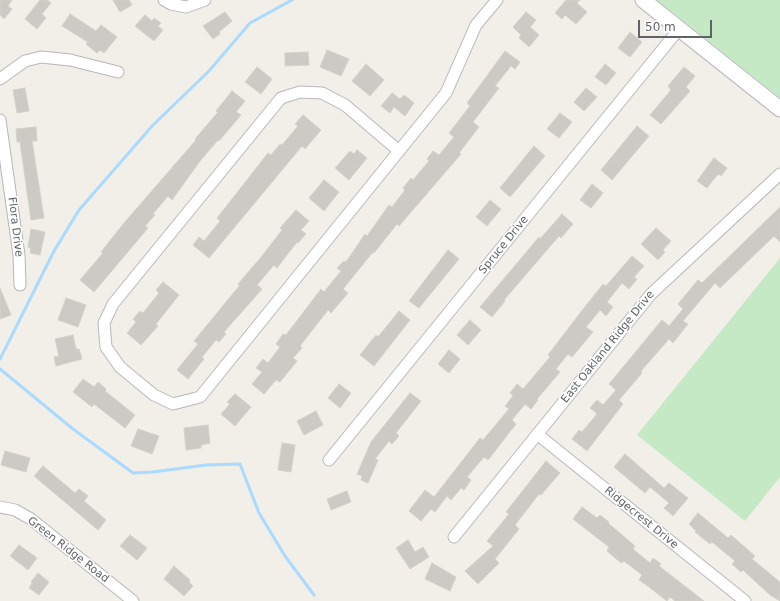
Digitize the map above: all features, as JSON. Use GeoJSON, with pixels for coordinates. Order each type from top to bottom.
{"type":"FeatureCollection","features":[{"type":"Feature","properties":{"kind":"street"},"geometry":{"type":"LineString","coordinates":[[164,0],[171,4],[186,7],[205,0]]}},
{"type":"Feature","properties":{"kind":"street"},"geometry":{"type":"LineString","coordinates":[[399,151],[345,105],[322,93],[300,92],[281,98],[113,304],[104,323],[106,347],[120,367],[154,395],[173,404],[200,397],[446,93],[476,25],[497,0]]}},
{"type":"Feature","properties":{"kind":"street"},"geometry":{"type":"LineString","coordinates":[[643,0],[780,109]]}},
{"type":"Feature","properties":{"kind":"street","name":"Spruce Drive"},"geometry":{"type":"LineString","coordinates":[[329,460],[679,29]]}},
{"type":"Feature","properties":{"kind":"street"},"geometry":{"type":"LineString","coordinates":[[0,79],[25,61],[41,57],[70,60],[118,72]]}},
{"type":"Feature","properties":{"kind":"street","name":"Flora Drive"},"geometry":{"type":"LineString","coordinates":[[0,120],[19,255],[20,285]]}},
{"type":"Feature","properties":{"kind":"street","name":"East Oakland Ridge Drive"},"geometry":{"type":"LineString","coordinates":[[454,537],[650,294],[780,174]]}},
{"type":"Feature","properties":{"kind":"street","name":"Ridgecrest Drive"},"geometry":{"type":"LineString","coordinates":[[537,434],[745,601]]}},
{"type":"Feature","properties":{"kind":"street","name":"Green Ridge Road"},"geometry":{"type":"LineString","coordinates":[[0,507],[15,510],[31,519],[133,601]]}},
{"type":"Feature","properties":{"kind":"green space"},"geometry":{"type":"Polygon","coordinates":[[[657,0],[780,0],[780,98],[657,0]]]}},
{"type":"Feature","properties":{"kind":"green space"},"geometry":{"type":"Polygon","coordinates":[[[780,258],[780,477],[745,521],[637,435],[780,258]]]}},
{"type":"Feature","properties":{"kind":"building"},"geometry":{"type":"Polygon","coordinates":[[[0,0],[12,0],[8,6],[12,9],[4,19],[0,15],[0,0]]]}},
{"type":"Feature","properties":{"kind":"building"},"geometry":{"type":"Polygon","coordinates":[[[40,0],[47,0],[51,3],[42,14],[46,18],[37,29],[25,19],[40,0]]]}},
{"type":"Feature","properties":{"kind":"building"},"geometry":{"type":"Polygon","coordinates":[[[113,0],[129,0],[132,5],[120,12],[113,0]]]}},
{"type":"Feature","properties":{"kind":"building"},"geometry":{"type":"Polygon","coordinates":[[[566,0],[580,0],[577,3],[587,12],[576,24],[565,15],[562,19],[555,13],[566,0]]]}},
{"type":"Feature","properties":{"kind":"building"},"geometry":{"type":"Polygon","coordinates":[[[225,12],[232,21],[213,39],[203,26],[225,12]]]}},
{"type":"Feature","properties":{"kind":"building"},"geometry":{"type":"Polygon","coordinates":[[[526,12],[536,20],[530,27],[539,35],[529,47],[519,38],[521,35],[513,27],[526,12]]]}},
{"type":"Feature","properties":{"kind":"building"},"geometry":{"type":"Polygon","coordinates":[[[70,14],[96,31],[101,25],[117,37],[104,53],[100,50],[97,53],[86,44],[88,42],[62,26],[70,14]]]}},
{"type":"Feature","properties":{"kind":"building"},"geometry":{"type":"Polygon","coordinates":[[[145,15],[152,21],[154,18],[161,23],[158,26],[163,30],[154,41],[135,26],[145,15]]]}},
{"type":"Feature","properties":{"kind":"building"},"geometry":{"type":"Polygon","coordinates":[[[630,32],[642,42],[630,57],[618,48],[630,32]]]}},
{"type":"Feature","properties":{"kind":"building"},"geometry":{"type":"Polygon","coordinates":[[[327,50],[349,59],[341,76],[320,67],[327,50]]]}},
{"type":"Feature","properties":{"kind":"building"},"geometry":{"type":"Polygon","coordinates":[[[505,51],[520,62],[515,69],[511,66],[495,86],[499,88],[473,122],[479,127],[459,153],[461,154],[399,226],[397,224],[374,253],[373,252],[343,289],[348,293],[331,313],[328,310],[300,346],[302,348],[293,358],[297,361],[280,382],[276,380],[264,394],[252,384],[262,372],[256,368],[263,359],[268,363],[280,347],[276,344],[283,334],[286,335],[321,289],[324,292],[341,271],[337,268],[344,261],[346,262],[365,234],[367,236],[389,205],[392,207],[405,190],[403,188],[411,178],[413,180],[429,161],[427,159],[433,151],[439,155],[454,137],[449,133],[470,106],[467,103],[505,51]]]}},
{"type":"Feature","properties":{"kind":"building"},"geometry":{"type":"Polygon","coordinates":[[[308,52],[309,65],[285,66],[285,53],[308,52]]]}},
{"type":"Feature","properties":{"kind":"building"},"geometry":{"type":"Polygon","coordinates":[[[366,64],[384,80],[370,96],[352,81],[366,64]]]}},
{"type":"Feature","properties":{"kind":"building"},"geometry":{"type":"Polygon","coordinates":[[[605,64],[616,73],[606,85],[595,77],[605,64]]]}},
{"type":"Feature","properties":{"kind":"building"},"geometry":{"type":"Polygon","coordinates":[[[257,67],[272,79],[261,94],[245,82],[257,67]]]}},
{"type":"Feature","properties":{"kind":"building"},"geometry":{"type":"Polygon","coordinates":[[[684,67],[695,76],[686,87],[690,91],[661,124],[650,115],[671,90],[668,86],[684,67]]]}},
{"type":"Feature","properties":{"kind":"building"},"geometry":{"type":"Polygon","coordinates":[[[25,88],[29,111],[17,113],[13,90],[25,88]]]}},
{"type":"Feature","properties":{"kind":"building"},"geometry":{"type":"Polygon","coordinates":[[[586,88],[597,97],[584,111],[574,102],[586,88]]]}},
{"type":"Feature","properties":{"kind":"building"},"geometry":{"type":"Polygon","coordinates":[[[232,91],[245,101],[236,112],[241,115],[200,161],[172,200],[168,196],[153,214],[155,215],[145,226],[148,228],[94,292],[80,280],[103,253],[101,252],[124,223],[196,140],[195,139],[218,112],[216,111],[232,91]]]}},
{"type":"Feature","properties":{"kind":"building"},"geometry":{"type":"Polygon","coordinates":[[[392,93],[400,99],[404,95],[414,103],[405,116],[394,107],[390,113],[381,106],[392,93]]]}},
{"type":"Feature","properties":{"kind":"building"},"geometry":{"type":"Polygon","coordinates":[[[560,113],[572,122],[559,138],[547,129],[560,113]]]}},
{"type":"Feature","properties":{"kind":"building"},"geometry":{"type":"Polygon","coordinates":[[[303,115],[321,130],[305,149],[302,146],[209,258],[193,245],[199,237],[204,241],[220,221],[217,218],[268,153],[271,155],[280,144],[282,145],[298,126],[295,124],[303,115]]]}},
{"type":"Feature","properties":{"kind":"building"},"geometry":{"type":"Polygon","coordinates":[[[637,126],[649,136],[612,180],[601,170],[637,126]]]}},
{"type":"Feature","properties":{"kind":"building"},"geometry":{"type":"Polygon","coordinates":[[[36,127],[37,141],[32,141],[44,218],[31,220],[20,142],[17,142],[16,129],[36,127]]]}},
{"type":"Feature","properties":{"kind":"building"},"geometry":{"type":"Polygon","coordinates":[[[534,146],[545,156],[510,197],[500,188],[534,146]]]}},
{"type":"Feature","properties":{"kind":"building"},"geometry":{"type":"Polygon","coordinates":[[[357,150],[367,158],[349,180],[335,168],[350,151],[354,154],[357,150]]]}},
{"type":"Feature","properties":{"kind":"building"},"geometry":{"type":"Polygon","coordinates":[[[714,158],[727,168],[721,176],[718,174],[707,188],[697,181],[714,158]]]}},
{"type":"Feature","properties":{"kind":"building"},"geometry":{"type":"Polygon","coordinates":[[[324,180],[339,192],[324,211],[309,198],[324,180]]]}},
{"type":"Feature","properties":{"kind":"building"},"geometry":{"type":"Polygon","coordinates":[[[592,184],[603,193],[591,208],[580,200],[592,184]]]}},
{"type":"Feature","properties":{"kind":"building"},"geometry":{"type":"Polygon","coordinates":[[[490,200],[501,209],[487,226],[476,217],[490,200]]]}},
{"type":"Feature","properties":{"kind":"building"},"geometry":{"type":"Polygon","coordinates":[[[780,207],[780,242],[774,236],[720,288],[715,283],[683,321],[688,324],[673,343],[669,339],[641,371],[642,373],[619,400],[623,404],[587,451],[572,439],[579,430],[582,432],[597,414],[590,408],[597,400],[603,405],[616,390],[609,384],[662,320],[669,326],[683,309],[678,304],[698,280],[702,283],[780,207]]]}},
{"type":"Feature","properties":{"kind":"building"},"geometry":{"type":"Polygon","coordinates":[[[296,210],[309,221],[301,230],[306,234],[298,243],[297,242],[277,268],[274,265],[257,285],[262,289],[224,332],[226,334],[219,342],[216,340],[202,357],[204,359],[188,379],[177,370],[198,344],[194,341],[240,285],[238,284],[262,256],[282,230],[280,228],[296,210]]]}},
{"type":"Feature","properties":{"kind":"building"},"geometry":{"type":"Polygon","coordinates":[[[562,214],[573,224],[561,238],[559,236],[504,300],[505,301],[492,317],[480,307],[539,237],[540,239],[562,214]]]}},
{"type":"Feature","properties":{"kind":"building"},"geometry":{"type":"Polygon","coordinates":[[[656,228],[671,241],[663,250],[665,252],[658,260],[641,244],[656,228]]]}},
{"type":"Feature","properties":{"kind":"building"},"geometry":{"type":"Polygon","coordinates":[[[31,229],[45,232],[40,255],[30,253],[31,248],[28,247],[31,229]]]}},
{"type":"Feature","properties":{"kind":"building"},"geometry":{"type":"Polygon","coordinates":[[[448,250],[459,259],[419,308],[409,301],[448,250]]]}},
{"type":"Feature","properties":{"kind":"building"},"geometry":{"type":"Polygon","coordinates":[[[632,256],[644,266],[634,277],[637,279],[629,289],[622,283],[607,302],[613,307],[606,316],[600,310],[586,327],[593,332],[572,357],[568,354],[556,369],[560,372],[537,399],[538,400],[531,409],[525,404],[512,420],[516,424],[488,460],[484,457],[467,477],[471,480],[464,490],[461,488],[451,500],[447,496],[435,512],[431,509],[421,521],[409,511],[425,490],[434,497],[480,438],[483,440],[509,409],[505,406],[513,396],[510,393],[517,384],[523,389],[550,357],[548,355],[603,284],[606,286],[632,256]]]}},
{"type":"Feature","properties":{"kind":"building"},"geometry":{"type":"Polygon","coordinates":[[[163,282],[179,295],[156,324],[158,326],[141,345],[127,333],[136,322],[133,319],[140,311],[143,313],[159,293],[156,290],[163,282]]]}},
{"type":"Feature","properties":{"kind":"building"},"geometry":{"type":"Polygon","coordinates":[[[0,288],[11,315],[0,319],[0,288]]]}},
{"type":"Feature","properties":{"kind":"building"},"geometry":{"type":"Polygon","coordinates":[[[66,298],[86,305],[78,327],[58,320],[66,298]]]}},
{"type":"Feature","properties":{"kind":"building"},"geometry":{"type":"Polygon","coordinates":[[[399,311],[410,320],[374,366],[360,355],[376,335],[378,337],[399,311]]]}},
{"type":"Feature","properties":{"kind":"building"},"geometry":{"type":"Polygon","coordinates":[[[470,320],[481,330],[468,345],[457,335],[470,320]]]}},
{"type":"Feature","properties":{"kind":"building"},"geometry":{"type":"Polygon","coordinates":[[[73,335],[76,349],[79,349],[82,359],[56,366],[54,357],[59,356],[55,339],[73,335]]]}},
{"type":"Feature","properties":{"kind":"building"},"geometry":{"type":"Polygon","coordinates":[[[449,350],[460,359],[449,373],[438,364],[449,350]]]}},
{"type":"Feature","properties":{"kind":"building"},"geometry":{"type":"Polygon","coordinates":[[[83,379],[94,387],[98,382],[106,389],[105,391],[135,415],[125,428],[94,404],[92,407],[73,392],[83,379]]]}},
{"type":"Feature","properties":{"kind":"building"},"geometry":{"type":"Polygon","coordinates":[[[339,384],[351,393],[340,408],[328,398],[339,384]]]}},
{"type":"Feature","properties":{"kind":"building"},"geometry":{"type":"Polygon","coordinates":[[[410,393],[421,401],[396,433],[399,436],[392,444],[389,441],[375,459],[378,460],[368,483],[361,480],[362,476],[357,474],[371,442],[410,393]]]}},
{"type":"Feature","properties":{"kind":"building"},"geometry":{"type":"Polygon","coordinates":[[[235,394],[251,407],[235,426],[221,414],[230,404],[227,402],[235,394]]]}},
{"type":"Feature","properties":{"kind":"building"},"geometry":{"type":"Polygon","coordinates":[[[316,411],[323,425],[304,435],[297,421],[316,411]]]}},
{"type":"Feature","properties":{"kind":"building"},"geometry":{"type":"Polygon","coordinates":[[[208,425],[210,443],[201,445],[201,448],[186,450],[184,428],[208,425]]]}},
{"type":"Feature","properties":{"kind":"building"},"geometry":{"type":"Polygon","coordinates":[[[138,429],[159,436],[152,454],[131,446],[138,429]]]}},
{"type":"Feature","properties":{"kind":"building"},"geometry":{"type":"Polygon","coordinates":[[[282,443],[295,445],[291,472],[278,470],[282,443]]]}},
{"type":"Feature","properties":{"kind":"building"},"geometry":{"type":"Polygon","coordinates":[[[5,451],[30,458],[26,472],[1,465],[5,451]]]}},
{"type":"Feature","properties":{"kind":"building"},"geometry":{"type":"Polygon","coordinates":[[[625,454],[664,488],[669,483],[688,498],[673,516],[664,508],[669,503],[650,487],[645,493],[614,467],[625,454]]]}},
{"type":"Feature","properties":{"kind":"building"},"geometry":{"type":"Polygon","coordinates":[[[546,461],[560,473],[541,495],[539,494],[515,525],[519,529],[495,559],[499,563],[478,584],[465,571],[493,546],[487,541],[509,514],[506,512],[546,461]]]}},
{"type":"Feature","properties":{"kind":"building"},"geometry":{"type":"Polygon","coordinates":[[[43,466],[75,493],[79,489],[88,496],[84,501],[106,520],[98,530],[34,476],[43,466]]]}},
{"type":"Feature","properties":{"kind":"building"},"geometry":{"type":"Polygon","coordinates":[[[347,491],[351,502],[331,510],[327,499],[347,491]]]}},
{"type":"Feature","properties":{"kind":"building"},"geometry":{"type":"Polygon","coordinates":[[[582,507],[597,518],[600,515],[635,546],[633,549],[650,563],[653,558],[661,564],[659,566],[704,601],[675,601],[670,597],[667,601],[639,580],[642,575],[624,561],[621,563],[607,551],[609,547],[573,519],[582,507]]]}},
{"type":"Feature","properties":{"kind":"building"},"geometry":{"type":"Polygon","coordinates":[[[698,513],[728,538],[731,535],[755,556],[752,559],[780,582],[780,601],[770,595],[743,570],[741,572],[732,564],[735,561],[712,542],[710,544],[695,532],[696,531],[689,524],[698,513]]]}},
{"type":"Feature","properties":{"kind":"building"},"geometry":{"type":"Polygon","coordinates":[[[130,535],[147,548],[137,560],[120,546],[130,535]]]}},
{"type":"Feature","properties":{"kind":"building"},"geometry":{"type":"Polygon","coordinates":[[[408,540],[415,552],[423,547],[429,557],[410,569],[396,548],[408,540]]]}},
{"type":"Feature","properties":{"kind":"building"},"geometry":{"type":"Polygon","coordinates":[[[19,545],[37,558],[28,570],[10,556],[19,545]]]}},
{"type":"Feature","properties":{"kind":"building"},"geometry":{"type":"Polygon","coordinates":[[[432,563],[456,577],[450,591],[425,579],[432,563]]]}},
{"type":"Feature","properties":{"kind":"building"},"geometry":{"type":"Polygon","coordinates":[[[174,566],[190,580],[189,582],[193,586],[184,596],[164,579],[174,566]]]}},
{"type":"Feature","properties":{"kind":"building"},"geometry":{"type":"Polygon","coordinates":[[[38,573],[49,582],[39,595],[29,588],[32,583],[31,582],[38,573]]]}},
{"type":"Feature","properties":{"kind":"waterway"},"geometry":{"type":"LineString","coordinates":[[0,359],[54,251],[79,210],[153,125],[209,71],[250,23],[292,0]]}},
{"type":"Feature","properties":{"kind":"waterway"},"geometry":{"type":"LineString","coordinates":[[0,369],[73,429],[133,473],[206,465],[240,464],[259,513],[285,556],[314,595]]}}]}
